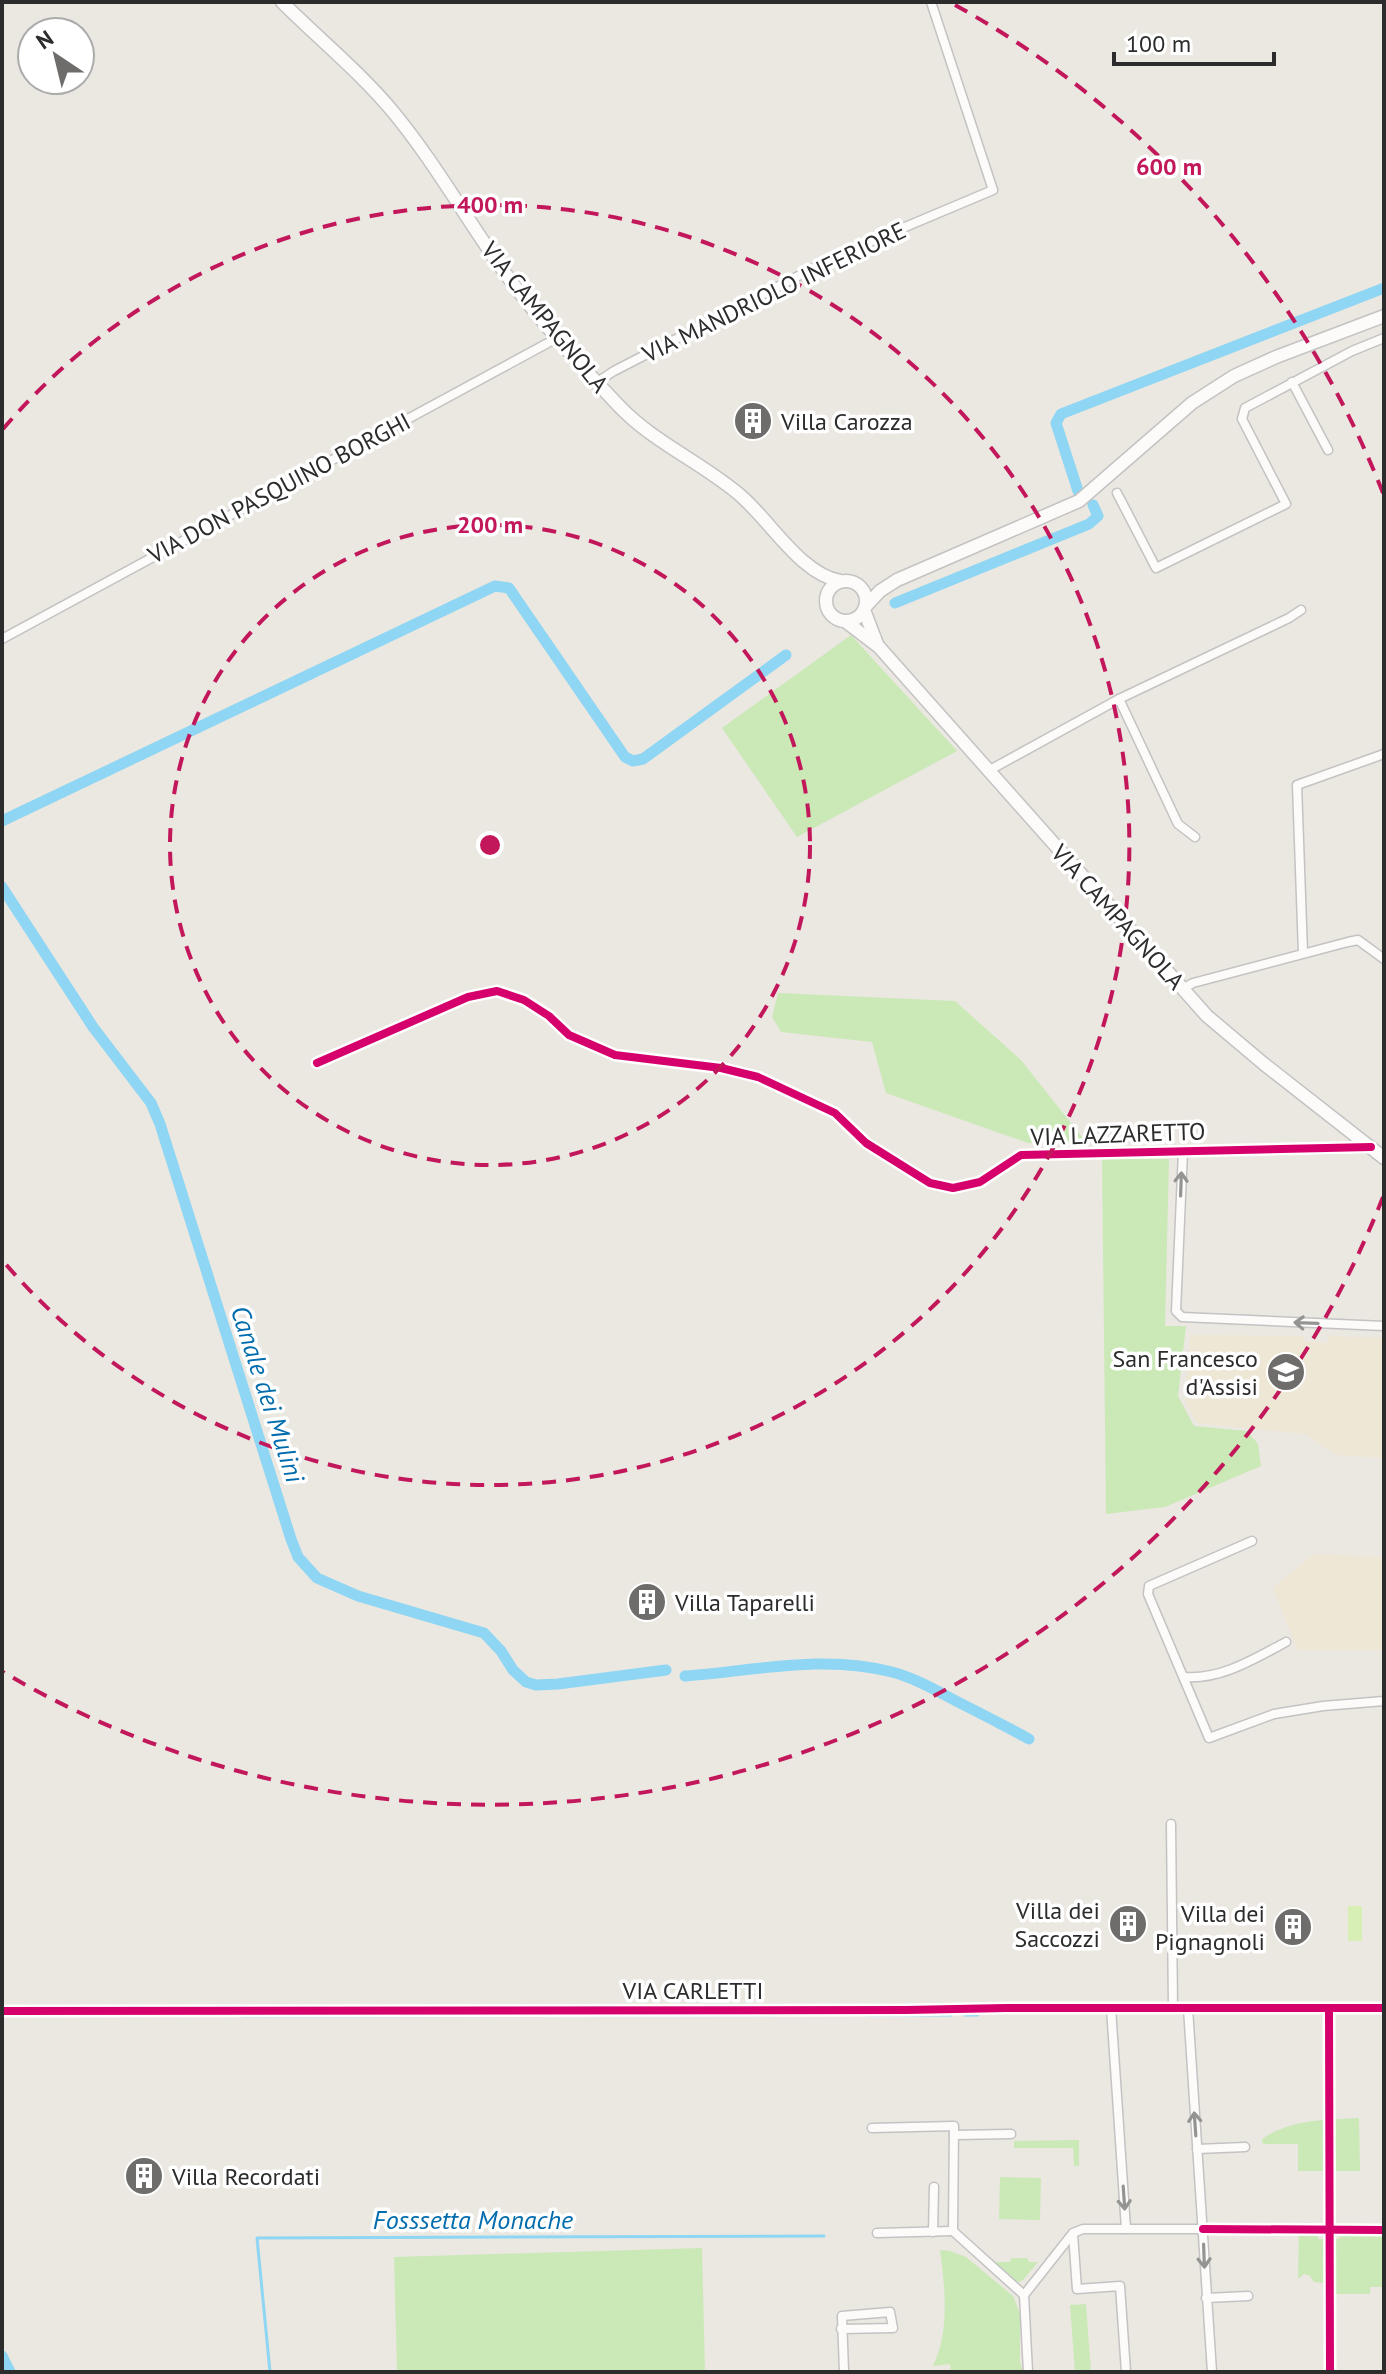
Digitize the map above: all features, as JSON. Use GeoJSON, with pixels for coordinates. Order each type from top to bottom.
{"type":"FeatureCollection","features":[{"type":"Feature","properties":{"kind":"main road","name":"VIA CAMPAGNOLA"},"geometry":{"type":"LineString","coordinates":[[282,2],[361,77],[396,116],[505,272],[557,338],[597,382],[635,421],[740,495],[807,566],[833,616],[845,621],[879,647],[1182,989],[1226,1033],[1384,1158]]}},
{"type":"Feature","properties":{"kind":"main road"},"geometry":{"type":"LineString","coordinates":[[845,621],[856,619],[880,591],[897,580],[1079,501],[1192,403],[1234,376],[1384,316]]}},
{"type":"Feature","properties":{"kind":"main road","name":"VIA CAMPAGNOLA"},"geometry":{"type":"LineString","coordinates":[[807,566],[824,577],[857,583],[865,593],[865,608],[879,647]]}},
{"type":"Feature","properties":{"kind":"main road"},"geometry":{"type":"LineString","coordinates":[[857,583],[897,580]]}},
{"type":"Feature","properties":{"kind":"main road"},"geometry":{"type":"LineString","coordinates":[[826,598],[830,588],[840,581]]}},
{"type":"Feature","properties":{"kind":"street","name":"VIA MANDRIOLO INFERIORE"},"geometry":{"type":"LineString","coordinates":[[597,382],[841,254],[993,190],[931,2]]}},
{"type":"Feature","properties":{"kind":"street","name":"VIA DON PASQUINO BORGHI"},"geometry":{"type":"LineString","coordinates":[[2,639],[557,338]]}},
{"type":"Feature","properties":{"kind":"street"},"geometry":{"type":"LineString","coordinates":[[1117,493],[1156,568],[1286,504],[1242,419],[1245,408],[1352,351],[1384,338]]}},
{"type":"Feature","properties":{"kind":"street"},"geometry":{"type":"LineString","coordinates":[[1292,382],[1328,450]]}},
{"type":"Feature","properties":{"kind":"street"},"geometry":{"type":"LineString","coordinates":[[988,771],[1119,699],[1301,610]]}},
{"type":"Feature","properties":{"kind":"street"},"geometry":{"type":"LineString","coordinates":[[1119,699],[1178,824],[1195,837]]}},
{"type":"Feature","properties":{"kind":"street"},"geometry":{"type":"LineString","coordinates":[[1303,953],[1297,785],[1384,754]]}},
{"type":"Feature","properties":{"kind":"street"},"geometry":{"type":"LineString","coordinates":[[1182,989],[1193,983],[1358,940],[1382,957],[1384,944]]}},
{"type":"Feature","properties":{"kind":"street","name":"VIA LAZZARETTO"},"geometry":{"type":"LineString","coordinates":[[317,1063],[468,997],[497,991],[524,1000],[549,1016],[569,1035],[615,1055],[721,1068],[773,1083],[835,1113],[866,1143],[930,1183],[953,1188],[980,1182],[1021,1155],[1371,1147]]}},
{"type":"Feature","properties":{"kind":"street"},"geometry":{"type":"LineString","coordinates":[[1183,1151],[1176,1311],[1182,1317],[1384,1326]]}},
{"type":"Feature","properties":{"kind":"street"},"geometry":{"type":"LineString","coordinates":[[1252,1541],[1149,1586],[1148,1594],[1209,1738],[1274,1714],[1384,1701]]}},
{"type":"Feature","properties":{"kind":"street"},"geometry":{"type":"LineString","coordinates":[[1184,1677],[1211,1676],[1286,1642]]}},
{"type":"Feature","properties":{"kind":"street"},"geometry":{"type":"LineString","coordinates":[[1171,1824],[1173,2008]]}},
{"type":"Feature","properties":{"kind":"street"},"geometry":{"type":"LineString","coordinates":[[1111,2008],[1126,2229]]}},
{"type":"Feature","properties":{"kind":"street"},"geometry":{"type":"LineString","coordinates":[[1188,2008],[1212,2372]]}},
{"type":"Feature","properties":{"kind":"street","name":"VIA CARLETTI"},"geometry":{"type":"LineString","coordinates":[[2,2011],[1384,2008]]}},
{"type":"Feature","properties":{"kind":"street"},"geometry":{"type":"LineString","coordinates":[[872,2128],[954,2126],[953,2231]]}},
{"type":"Feature","properties":{"kind":"street"},"geometry":{"type":"LineString","coordinates":[[954,2135],[1011,2134]]}},
{"type":"Feature","properties":{"kind":"street"},"geometry":{"type":"LineString","coordinates":[[1197,2149],[1245,2147]]}},
{"type":"Feature","properties":{"kind":"street"},"geometry":{"type":"LineString","coordinates":[[933,2232],[934,2187]]}},
{"type":"Feature","properties":{"kind":"street"},"geometry":{"type":"LineString","coordinates":[[1028,2372],[1024,2295],[1073,2233],[1083,2229],[1203,2229]]}},
{"type":"Feature","properties":{"kind":"street"},"geometry":{"type":"LineString","coordinates":[[877,2233],[953,2231],[1024,2295]]}},
{"type":"Feature","properties":{"kind":"street"},"geometry":{"type":"LineString","coordinates":[[1073,2233],[1077,2289],[1120,2286],[1126,2372]]}},
{"type":"Feature","properties":{"kind":"street"},"geometry":{"type":"LineString","coordinates":[[1206,2298],[1248,2296]]}},
{"type":"Feature","properties":{"kind":"street"},"geometry":{"type":"LineString","coordinates":[[841,2329],[893,2328],[890,2312],[842,2316],[841,2329],[844,2372]]}},
{"type":"Feature","properties":{"kind":"shaded area","name":"San Francesco d'Assisi"},"geometry":{"type":"Polygon","coordinates":[[[1190,1335],[1303,1336],[1304,1341],[1328,1343],[1328,1336],[1384,1338],[1384,1458],[1336,1455],[1305,1434],[1197,1423],[1185,1402],[1190,1335]]]}},
{"type":"Feature","properties":{"kind":"shaded area"},"geometry":{"type":"Polygon","coordinates":[[[1314,1554],[1384,1557],[1384,1650],[1298,1650],[1273,1588],[1314,1554]]]}},
{"type":"Feature","properties":{"kind":"green space"},"geometry":{"type":"Polygon","coordinates":[[[851,635],[957,751],[797,837],[722,728],[851,635]]]}},
{"type":"Feature","properties":{"kind":"green space"},"geometry":{"type":"Polygon","coordinates":[[[778,993],[955,1001],[1021,1060],[1086,1142],[1028,1143],[886,1093],[872,1042],[781,1032],[772,1017],[778,993]]]}},
{"type":"Feature","properties":{"kind":"green space"},"geometry":{"type":"Polygon","coordinates":[[[1102,1158],[1169,1159],[1165,1326],[1186,1326],[1178,1396],[1194,1426],[1247,1431],[1258,1444],[1261,1466],[1165,1507],[1106,1514],[1102,1158]]]}},
{"type":"Feature","properties":{"kind":"green space"},"geometry":{"type":"Polygon","coordinates":[[[1348,1906],[1362,1906],[1362,1941],[1348,1941],[1348,1906]]]}},
{"type":"Feature","properties":{"kind":"green space"},"geometry":{"type":"Polygon","coordinates":[[[1359,2118],[1360,2171],[1298,2171],[1298,2144],[1263,2144],[1262,2139],[1273,2132],[1296,2124],[1359,2118]]]}},
{"type":"Feature","properties":{"kind":"green space"},"geometry":{"type":"Polygon","coordinates":[[[1079,2140],[1079,2166],[1074,2166],[1073,2148],[1014,2148],[1014,2141],[1079,2140]]]}},
{"type":"Feature","properties":{"kind":"green space"},"geometry":{"type":"Polygon","coordinates":[[[1000,2177],[1041,2178],[1040,2220],[999,2219],[1000,2177]]]}},
{"type":"Feature","properties":{"kind":"green space"},"geometry":{"type":"Polygon","coordinates":[[[1299,2232],[1318,2232],[1318,2239],[1339,2239],[1340,2232],[1384,2232],[1384,2287],[1370,2287],[1370,2294],[1333,2294],[1333,2284],[1314,2282],[1304,2274],[1298,2279],[1299,2232]]]}},
{"type":"Feature","properties":{"kind":"green space"},"geometry":{"type":"Polygon","coordinates":[[[702,2248],[705,2372],[397,2372],[394,2257],[702,2248]]]}},
{"type":"Feature","properties":{"kind":"green space"},"geometry":{"type":"Polygon","coordinates":[[[940,2250],[966,2257],[1013,2296],[1020,2314],[1020,2362],[1023,2372],[951,2372],[950,2364],[933,2366],[944,2324],[940,2250]]]}},
{"type":"Feature","properties":{"kind":"green space"},"geometry":{"type":"Polygon","coordinates":[[[1011,2258],[1038,2262],[1019,2282],[995,2262],[1010,2262],[1011,2258]]]}},
{"type":"Feature","properties":{"kind":"green space"},"geometry":{"type":"Polygon","coordinates":[[[1086,2304],[1091,2372],[1075,2372],[1070,2305],[1086,2304]]]}},
{"type":"Feature","properties":{"kind":"waterway"},"geometry":{"type":"LineString","coordinates":[[1078,491],[1056,423],[1061,414],[1384,288]]}},
{"type":"Feature","properties":{"kind":"waterway"},"geometry":{"type":"LineString","coordinates":[[895,603],[1089,524],[1098,516],[1093,505]]}},
{"type":"Feature","properties":{"kind":"waterway"},"geometry":{"type":"LineString","coordinates":[[2,821],[495,586],[509,588],[625,757],[633,761],[643,759],[786,655]]}},
{"type":"Feature","properties":{"kind":"waterway","name":"Canale dei Mulini"},"geometry":{"type":"LineString","coordinates":[[2,887],[93,1027],[151,1103],[298,1557],[317,1578],[358,1596],[484,1633],[526,1682],[558,1684],[666,1670]]}},
{"type":"Feature","properties":{"kind":"waterway","name":"Canale dei Mulini"},"geometry":{"type":"LineString","coordinates":[[685,1676],[788,1665],[866,1667],[917,1681],[1029,1739]]}},
{"type":"Feature","properties":{"kind":"waterway"},"geometry":{"type":"LineString","coordinates":[[242,2016],[773,2015]]}},
{"type":"Feature","properties":{"kind":"waterway"},"geometry":{"type":"LineString","coordinates":[[867,2015],[951,2015]]}},
{"type":"Feature","properties":{"kind":"waterway"},"geometry":{"type":"LineString","coordinates":[[965,2015],[977,2015]]}},
{"type":"Feature","properties":{"kind":"waterway","name":"Fosssetta Monache"},"geometry":{"type":"LineString","coordinates":[[270,2372],[257,2238],[824,2236]]}},
{"type":"Feature","properties":{"kind":"waterway"},"geometry":{"type":"LineString","coordinates":[[2,2356],[10,2372]]}},
{"type":"Feature","properties":{"kind":"cycle path"},"geometry":{"type":"LineString","coordinates":[[317,1063],[468,997],[497,991],[524,1000],[549,1016],[569,1035],[615,1055],[721,1068],[758,1077],[835,1113],[866,1143],[930,1183],[953,1188],[980,1182],[1021,1155],[1371,1147]]}},
{"type":"Feature","properties":{"kind":"cycle path"},"geometry":{"type":"LineString","coordinates":[[1329,2008],[1330,2372]]}},
{"type":"Feature","properties":{"kind":"cycle path"},"geometry":{"type":"LineString","coordinates":[[2,2011],[1384,2008]]}},
{"type":"Feature","properties":{"kind":"cycle path"},"geometry":{"type":"LineString","coordinates":[[1203,2229],[1384,2230]]}},
{"type":"Feature","properties":{"kind":"place","name":"Villa Carozza"},"geometry":{"type":"Point","coordinates":[753,421]}},
{"type":"Feature","properties":{"kind":"place","name":"San Francesco d'Assisi"},"geometry":{"type":"Point","coordinates":[1286,1372]}},
{"type":"Feature","properties":{"kind":"place","name":"Villa Taparelli"},"geometry":{"type":"Point","coordinates":[647,1602]}},
{"type":"Feature","properties":{"kind":"place","name":"Villa dei Saccozzi"},"geometry":{"type":"Point","coordinates":[1128,1924]}},
{"type":"Feature","properties":{"kind":"place","name":"Villa dei Pignagnoli"},"geometry":{"type":"Point","coordinates":[1293,1927]}},
{"type":"Feature","properties":{"kind":"place","name":"Villa Recordati"},"geometry":{"type":"Point","coordinates":[144,2176]}}]}
